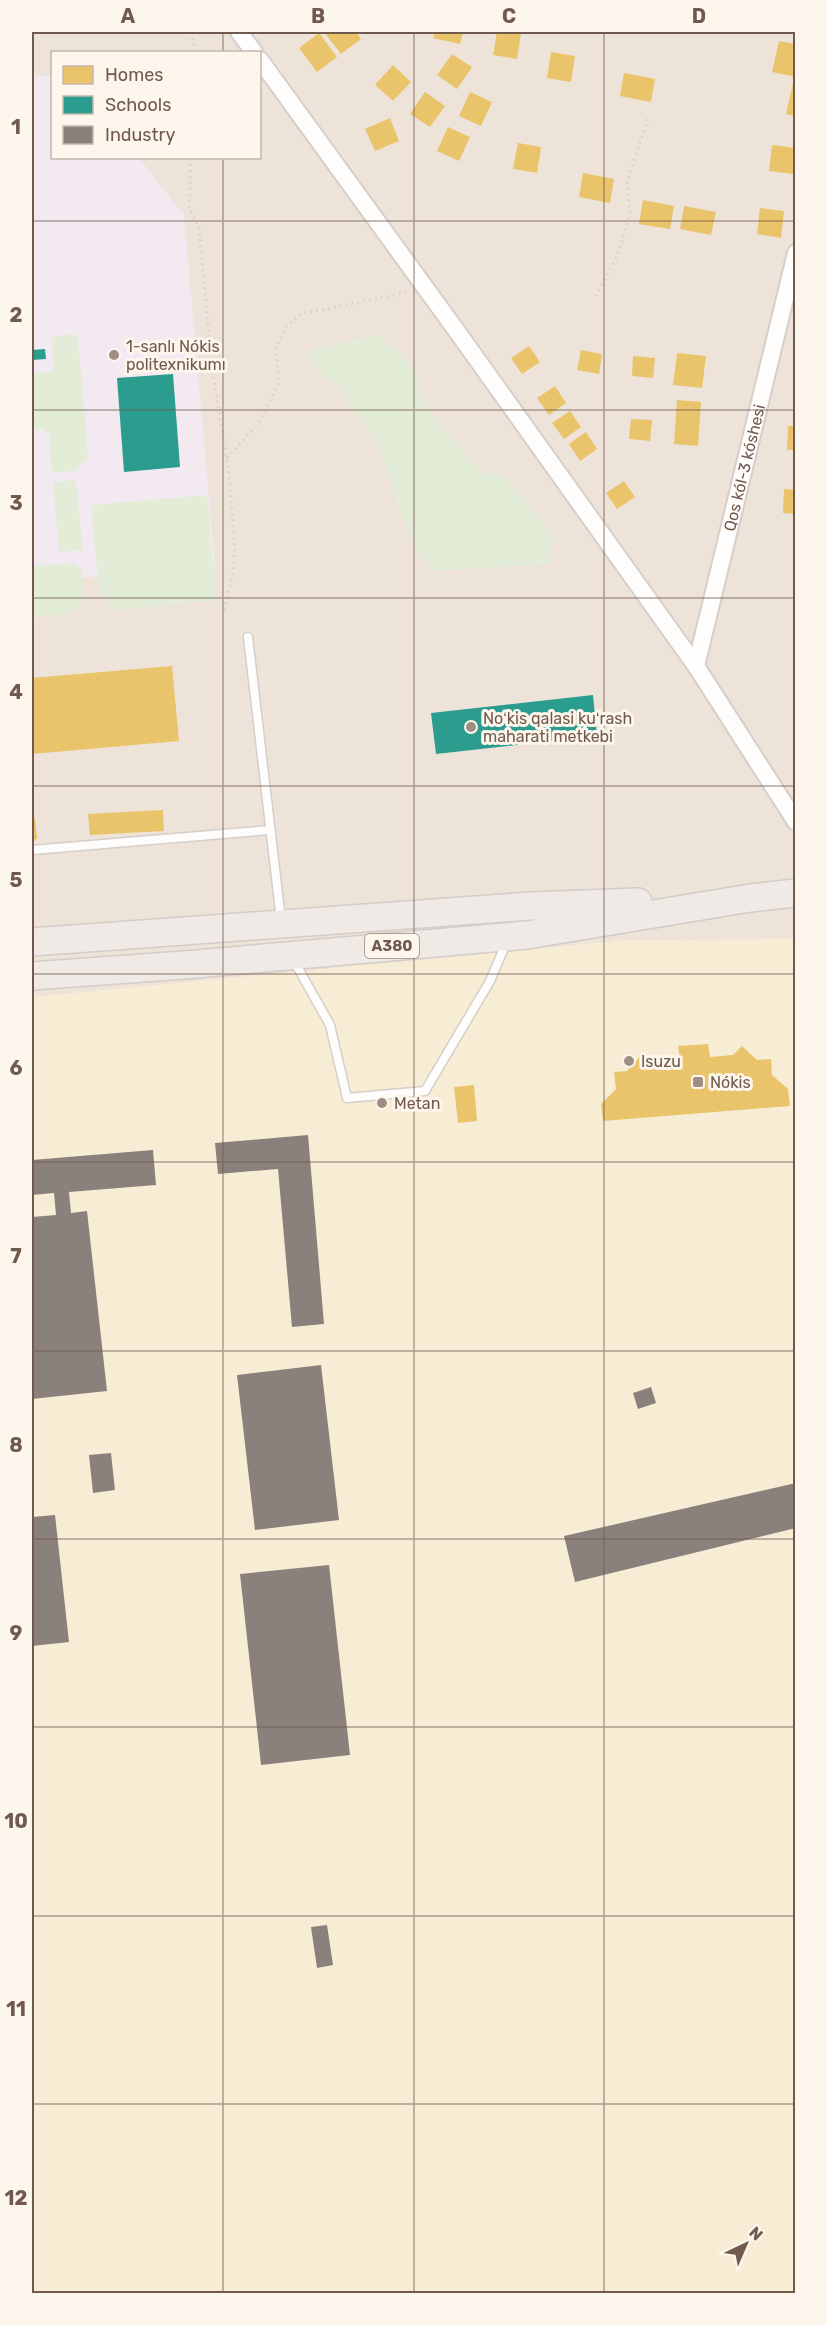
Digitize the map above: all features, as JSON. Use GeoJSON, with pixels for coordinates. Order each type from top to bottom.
{"type":"FeatureCollection","features":[{"type":"Feature","properties":{"kind":"highway","name":"A380"},"geometry":{"type":"LineString","coordinates":[[32,942],[530,906],[750,898],[795,894]]}},
{"type":"Feature","properties":{"kind":"highway","name":"A380"},"geometry":{"type":"LineString","coordinates":[[32,976],[509,936],[750,898]]}},
{"type":"Feature","properties":{"kind":"street"},"geometry":{"type":"LineString","coordinates":[[239,32],[253,51]]}},
{"type":"Feature","properties":{"kind":"street"},"geometry":{"type":"LineString","coordinates":[[261,61],[696,666],[795,822]]}},
{"type":"Feature","properties":{"kind":"street","name":"Qos kól-3 kóshesi"},"geometry":{"type":"LineString","coordinates":[[696,666],[794,264]]}},
{"type":"Feature","properties":{"kind":"lane"},"geometry":{"type":"LineString","coordinates":[[248,637],[281,924]]}},
{"type":"Feature","properties":{"kind":"lane"},"geometry":{"type":"LineString","coordinates":[[32,850],[270,830]]}},
{"type":"Feature","properties":{"kind":"lane"},"geometry":{"type":"LineString","coordinates":[[291,955],[330,1025],[347,1098],[424,1091],[490,981],[509,936]]}},
{"type":"Feature","properties":{"kind":"path"},"geometry":{"type":"LineString","coordinates":[[192,32],[195,51]]}},
{"type":"Feature","properties":{"kind":"path"},"geometry":{"type":"LineString","coordinates":[[596,296],[617,257],[630,213],[627,181],[648,119]]}},
{"type":"Feature","properties":{"kind":"path"},"geometry":{"type":"LineString","coordinates":[[191,159],[189,207],[199,228],[212,368],[227,458],[235,549],[234,568],[224,610]]}},
{"type":"Feature","properties":{"kind":"path"},"geometry":{"type":"LineString","coordinates":[[227,458],[258,423],[279,382],[276,348],[286,327],[301,314],[426,288]]}},
{"type":"Feature","properties":{"kind":"shaded area"},"geometry":{"type":"Polygon","coordinates":[[[32,32],[795,32],[795,2293],[32,2293],[32,32]]]}},
{"type":"Feature","properties":{"kind":"shaded area","name":"1-sanlı Nókis politexnikumı"},"geometry":{"type":"Polygon","coordinates":[[[51,75],[51,159],[140,159],[184,215],[215,566],[32,582],[32,77],[51,75]]]}},
{"type":"Feature","properties":{"kind":"green space"},"geometry":{"type":"Polygon","coordinates":[[[73,334],[78,339],[88,457],[75,471],[52,473],[49,434],[43,429],[32,430],[32,374],[54,371],[51,337],[73,334]]]}},
{"type":"Feature","properties":{"kind":"green space"},"geometry":{"type":"Polygon","coordinates":[[[378,335],[409,363],[417,376],[418,392],[437,420],[482,473],[500,474],[522,496],[554,538],[549,564],[433,571],[415,546],[400,510],[379,444],[352,409],[341,389],[311,364],[308,351],[378,335]]]}},
{"type":"Feature","properties":{"kind":"green space"},"geometry":{"type":"Polygon","coordinates":[[[76,480],[83,550],[59,552],[53,482],[76,480]]]}},
{"type":"Feature","properties":{"kind":"green space"},"geometry":{"type":"Polygon","coordinates":[[[207,495],[217,600],[116,610],[109,606],[99,593],[91,505],[207,495]]]}},
{"type":"Feature","properties":{"kind":"green space"},"geometry":{"type":"Polygon","coordinates":[[[73,563],[82,570],[82,598],[79,606],[67,614],[32,617],[32,566],[73,563]]]}},
{"type":"Feature","properties":{"kind":"sand"},"geometry":{"type":"Polygon","coordinates":[[[795,939],[795,2293],[32,2294],[32,997],[628,940],[795,939]]]}},
{"type":"Feature","properties":{"kind":"building: Homes"},"geometry":{"type":"Polygon","coordinates":[[[324,32],[356,32],[361,39],[341,54],[324,32]]]}},
{"type":"Feature","properties":{"kind":"building: Homes"},"geometry":{"type":"Polygon","coordinates":[[[435,32],[463,32],[460,44],[433,38],[435,32]]]}},
{"type":"Feature","properties":{"kind":"building: Homes"},"geometry":{"type":"Polygon","coordinates":[[[497,32],[521,33],[517,59],[493,55],[497,32]]]}},
{"type":"Feature","properties":{"kind":"building: Homes"},"geometry":{"type":"Polygon","coordinates":[[[319,33],[337,57],[317,72],[299,48],[319,33]]]}},
{"type":"Feature","properties":{"kind":"building: Homes"},"geometry":{"type":"Polygon","coordinates":[[[779,41],[796,44],[796,77],[772,72],[779,41]]]}},
{"type":"Feature","properties":{"kind":"building: Homes"},"geometry":{"type":"Polygon","coordinates":[[[551,52],[575,56],[571,82],[547,78],[551,52]]]}},
{"type":"Feature","properties":{"kind":"building: Homes"},"geometry":{"type":"Polygon","coordinates":[[[452,54],[472,67],[457,89],[437,75],[452,54]]]}},
{"type":"Feature","properties":{"kind":"building: Homes"},"geometry":{"type":"Polygon","coordinates":[[[393,65],[411,82],[393,101],[375,85],[393,65]]]}},
{"type":"Feature","properties":{"kind":"building: Homes"},"geometry":{"type":"Polygon","coordinates":[[[624,73],[655,79],[651,102],[620,96],[624,73]]]}},
{"type":"Feature","properties":{"kind":"building: Homes"},"geometry":{"type":"Polygon","coordinates":[[[793,83],[796,83],[796,116],[786,114],[793,83]]]}},
{"type":"Feature","properties":{"kind":"building: Homes"},"geometry":{"type":"Polygon","coordinates":[[[425,92],[445,106],[430,127],[410,114],[425,92]]]}},
{"type":"Feature","properties":{"kind":"building: Homes"},"geometry":{"type":"Polygon","coordinates":[[[470,92],[492,102],[481,126],[459,116],[470,92]]]}},
{"type":"Feature","properties":{"kind":"building: Homes"},"geometry":{"type":"Polygon","coordinates":[[[390,118],[399,141],[375,151],[365,129],[390,118]]]}},
{"type":"Feature","properties":{"kind":"building: Homes"},"geometry":{"type":"Polygon","coordinates":[[[448,127],[470,137],[459,161],[437,151],[448,127]]]}},
{"type":"Feature","properties":{"kind":"building: Homes"},"geometry":{"type":"Polygon","coordinates":[[[518,143],[541,147],[537,173],[513,169],[518,143]]]}},
{"type":"Feature","properties":{"kind":"building: Homes"},"geometry":{"type":"Polygon","coordinates":[[[772,145],[796,148],[793,174],[769,171],[772,145]]]}},
{"type":"Feature","properties":{"kind":"building: Homes"},"geometry":{"type":"Polygon","coordinates":[[[583,173],[614,179],[610,203],[579,197],[583,173]]]}},
{"type":"Feature","properties":{"kind":"building: Homes"},"geometry":{"type":"Polygon","coordinates":[[[643,200],[674,206],[670,229],[639,224],[643,200]]]}},
{"type":"Feature","properties":{"kind":"building: Homes"},"geometry":{"type":"Polygon","coordinates":[[[684,206],[716,212],[711,235],[680,229],[684,206]]]}},
{"type":"Feature","properties":{"kind":"building: Homes"},"geometry":{"type":"Polygon","coordinates":[[[760,208],[784,211],[781,238],[757,234],[760,208]]]}},
{"type":"Feature","properties":{"kind":"building: Homes"},"geometry":{"type":"Polygon","coordinates":[[[529,346],[540,362],[522,374],[511,358],[529,346]]]}},
{"type":"Feature","properties":{"kind":"building: Homes"},"geometry":{"type":"Polygon","coordinates":[[[581,350],[602,354],[599,374],[577,370],[581,350]]]}},
{"type":"Feature","properties":{"kind":"building: Homes"},"geometry":{"type":"Polygon","coordinates":[[[677,353],[706,356],[702,388],[673,385],[677,353]]]}},
{"type":"Feature","properties":{"kind":"building: Homes"},"geometry":{"type":"Polygon","coordinates":[[[633,356],[655,358],[653,378],[632,376],[633,356]]]}},
{"type":"Feature","properties":{"kind":"building: Homes"},"geometry":{"type":"Polygon","coordinates":[[[555,386],[566,403],[549,415],[537,398],[555,386]]]}},
{"type":"Feature","properties":{"kind":"building: Homes"},"geometry":{"type":"Polygon","coordinates":[[[677,400],[701,402],[698,446],[674,444],[677,400]]]}},
{"type":"Feature","properties":{"kind":"building: Homes"},"geometry":{"type":"Polygon","coordinates":[[[570,411],[581,427],[564,439],[552,423],[570,411]]]}},
{"type":"Feature","properties":{"kind":"building: Homes"},"geometry":{"type":"Polygon","coordinates":[[[631,419],[652,420],[650,441],[629,439],[631,419]]]}},
{"type":"Feature","properties":{"kind":"building: Homes"},"geometry":{"type":"Polygon","coordinates":[[[788,426],[796,426],[796,450],[787,450],[788,426]]]}},
{"type":"Feature","properties":{"kind":"building: Homes"},"geometry":{"type":"Polygon","coordinates":[[[586,432],[597,449],[580,461],[569,444],[586,432]]]}},
{"type":"Feature","properties":{"kind":"building: Homes"},"geometry":{"type":"Polygon","coordinates":[[[624,481],[635,497],[617,509],[606,493],[624,481]]]}},
{"type":"Feature","properties":{"kind":"building: Homes"},"geometry":{"type":"Polygon","coordinates":[[[784,489],[796,490],[796,514],[783,513],[784,489]]]}},
{"type":"Feature","properties":{"kind":"building: Homes"},"geometry":{"type":"Polygon","coordinates":[[[172,666],[179,741],[32,754],[32,678],[172,666]]]}},
{"type":"Feature","properties":{"kind":"building: Homes"},"geometry":{"type":"Polygon","coordinates":[[[163,810],[164,831],[90,835],[88,814],[163,810]]]}},
{"type":"Feature","properties":{"kind":"building: Homes"},"geometry":{"type":"Polygon","coordinates":[[[32,818],[35,818],[37,839],[32,840],[32,818]]]}},
{"type":"Feature","properties":{"kind":"building: Homes","name":"Nókis"},"geometry":{"type":"Polygon","coordinates":[[[708,1044],[710,1057],[733,1055],[742,1046],[757,1060],[771,1059],[772,1075],[788,1089],[790,1106],[603,1121],[601,1104],[616,1089],[614,1072],[627,1071],[642,1054],[651,1062],[680,1059],[678,1046],[708,1044]]]}},
{"type":"Feature","properties":{"kind":"building: Homes"},"geometry":{"type":"Polygon","coordinates":[[[474,1085],[477,1121],[458,1123],[454,1087],[474,1085]]]}},
{"type":"Feature","properties":{"kind":"building: Schools"},"geometry":{"type":"Polygon","coordinates":[[[45,349],[46,359],[32,360],[32,350],[45,349]]]}},
{"type":"Feature","properties":{"kind":"building: Schools"},"geometry":{"type":"Polygon","coordinates":[[[173,374],[180,467],[124,472],[117,378],[173,374]]]}},
{"type":"Feature","properties":{"kind":"building: Schools"},"geometry":{"type":"Polygon","coordinates":[[[593,695],[597,736],[436,754],[431,713],[593,695]]]}},
{"type":"Feature","properties":{"kind":"building: Industry"},"geometry":{"type":"Polygon","coordinates":[[[308,1135],[324,1324],[292,1327],[278,1169],[218,1174],[215,1143],[308,1135]]]}},
{"type":"Feature","properties":{"kind":"building: Industry"},"geometry":{"type":"Polygon","coordinates":[[[153,1150],[156,1185],[69,1192],[71,1213],[87,1211],[107,1391],[32,1399],[32,1217],[56,1215],[54,1193],[32,1195],[32,1160],[153,1150]]]}},
{"type":"Feature","properties":{"kind":"building: Industry"},"geometry":{"type":"Polygon","coordinates":[[[321,1365],[339,1520],[255,1530],[237,1375],[321,1365]]]}},
{"type":"Feature","properties":{"kind":"building: Industry"},"geometry":{"type":"Polygon","coordinates":[[[651,1387],[656,1403],[638,1409],[633,1393],[651,1387]]]}},
{"type":"Feature","properties":{"kind":"building: Industry"},"geometry":{"type":"Polygon","coordinates":[[[111,1453],[115,1490],[93,1493],[89,1455],[111,1453]]]}},
{"type":"Feature","properties":{"kind":"building: Industry"},"geometry":{"type":"Polygon","coordinates":[[[796,1483],[796,1528],[575,1582],[564,1536],[796,1483]]]}},
{"type":"Feature","properties":{"kind":"building: Industry"},"geometry":{"type":"Polygon","coordinates":[[[55,1515],[69,1642],[32,1646],[32,1517],[55,1515]]]}},
{"type":"Feature","properties":{"kind":"building: Industry"},"geometry":{"type":"Polygon","coordinates":[[[329,1565],[350,1755],[261,1765],[240,1574],[329,1565]]]}},
{"type":"Feature","properties":{"kind":"building: Industry"},"geometry":{"type":"Polygon","coordinates":[[[327,1925],[333,1965],[317,1968],[311,1927],[327,1925]]]}},
{"type":"Feature","properties":{"kind":"place","name":"1-sanlı Nókis politexnikumı"},"geometry":{"type":"Point","coordinates":[114,355]}},
{"type":"Feature","properties":{"kind":"place","name":"Noʻkis qalasi kuʻrash maharati metkebi"},"geometry":{"type":"Point","coordinates":[471,727]}},
{"type":"Feature","properties":{"kind":"place","name":"Isuzu"},"geometry":{"type":"Point","coordinates":[629,1061]}},
{"type":"Feature","properties":{"kind":"place","name":"Nókis"},"geometry":{"type":"Point","coordinates":[698,1082]}},
{"type":"Feature","properties":{"kind":"place","name":"Metan"},"geometry":{"type":"Point","coordinates":[382,1103]}}]}
